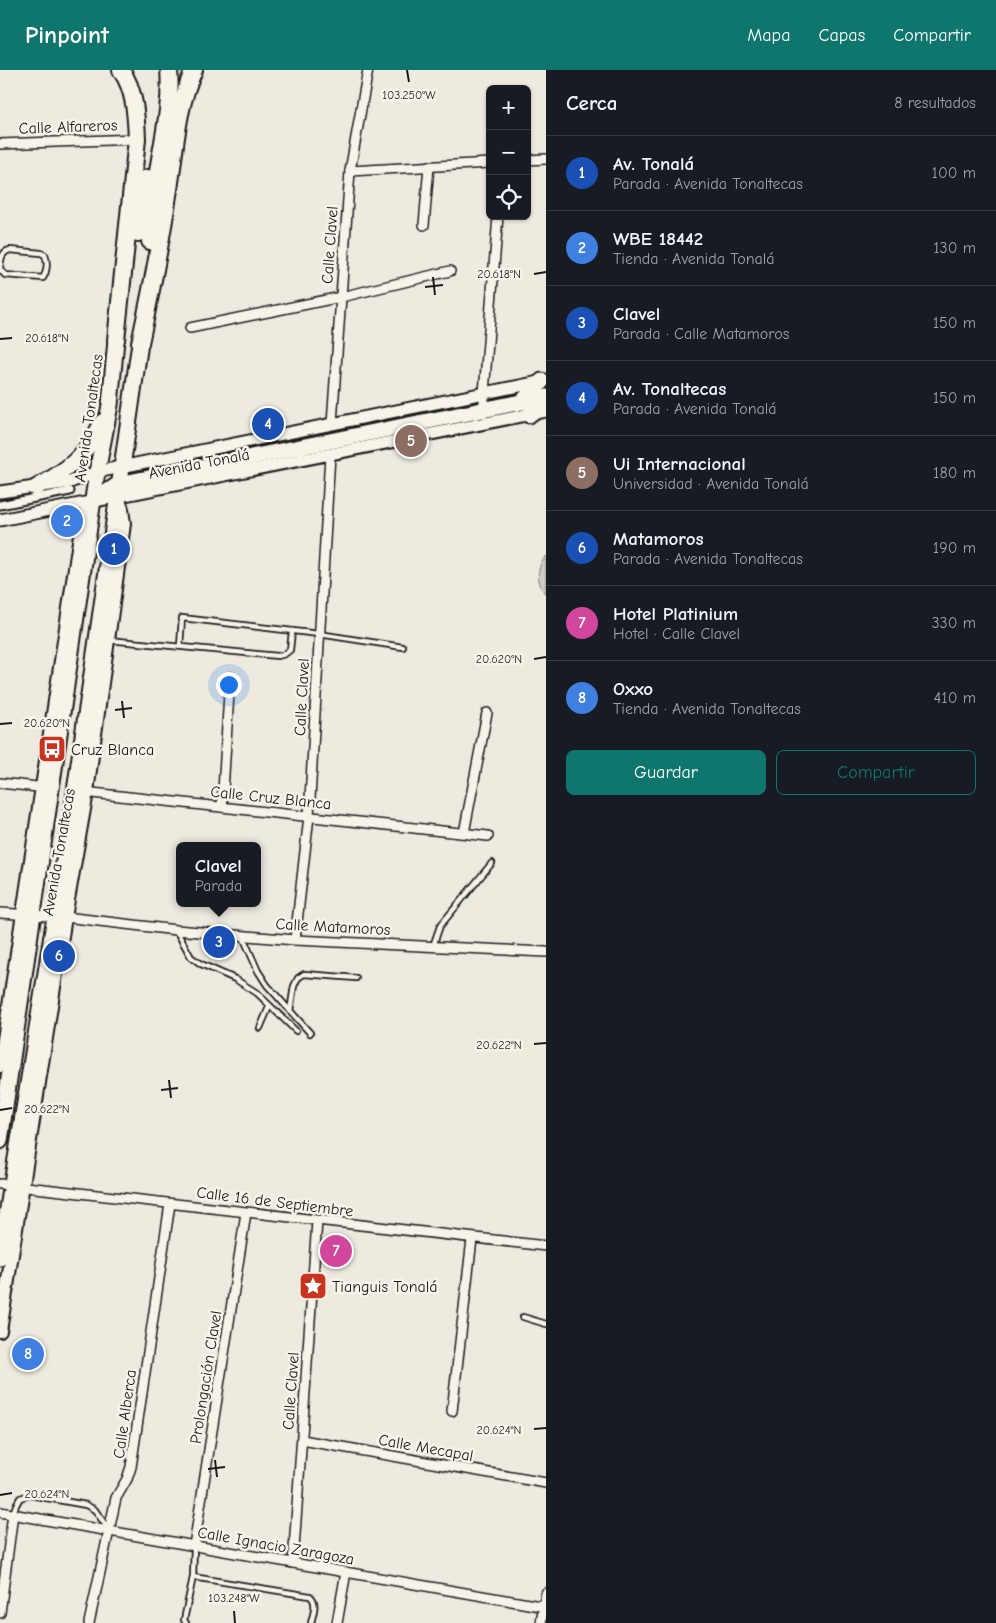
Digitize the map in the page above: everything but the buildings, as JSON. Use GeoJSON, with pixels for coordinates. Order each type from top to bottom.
{"type":"FeatureCollection","features":[{"type":"Feature","properties":{"kind":"highway"},"geometry":{"type":"LineString","coordinates":[[116,340],[137,139],[136,110],[132,94],[121,70]]}},
{"type":"Feature","properties":{"kind":"highway"},"geometry":{"type":"LineString","coordinates":[[116,340],[127,292],[155,131],[161,70]]}},
{"type":"Feature","properties":{"kind":"highway"},"geometry":{"type":"LineString","coordinates":[[140,343],[157,178],[166,118],[170,79],[169,70]]}},
{"type":"Feature","properties":{"kind":"highway"},"geometry":{"type":"LineString","coordinates":[[140,343],[158,258],[181,115],[187,86],[194,70]]}},
{"type":"Feature","properties":{"kind":"main road","name":"Avenida Tonaltecas"},"geometry":{"type":"LineString","coordinates":[[0,1142],[28,915],[97,472],[110,405],[116,340]]}},
{"type":"Feature","properties":{"kind":"main road","name":"Avenida Tonaltecas"},"geometry":{"type":"LineString","coordinates":[[81,791],[122,466],[140,343]]}},
{"type":"Feature","properties":{"kind":"main road"},"geometry":{"type":"LineString","coordinates":[[525,408],[544,381]]}},
{"type":"Feature","properties":{"kind":"main road","name":"Avenida Tonalá"},"geometry":{"type":"LineString","coordinates":[[93,501],[119,490],[525,408],[546,397]]}},
{"type":"Feature","properties":{"kind":"main road"},"geometry":{"type":"LineString","coordinates":[[35,488],[64,471],[81,456],[97,434],[110,405]]}},
{"type":"Feature","properties":{"kind":"main road"},"geometry":{"type":"LineString","coordinates":[[97,472],[119,490]]}},
{"type":"Feature","properties":{"kind":"main road","name":"Avenida Tonaltecas"},"geometry":{"type":"LineString","coordinates":[[0,1258],[11,1185],[108,640],[124,524],[119,490]]}},
{"type":"Feature","properties":{"kind":"main road","name":"Avenida Tonaltecas"},"geometry":{"type":"LineString","coordinates":[[0,1061],[28,915]]}},
{"type":"Feature","properties":{"kind":"main road","name":"Avenida Tonaltecas"},"geometry":{"type":"LineString","coordinates":[[0,1331],[11,1185]]}},
{"type":"Feature","properties":{"kind":"street","name":"Calle Clavel"},"geometry":{"type":"LineString","coordinates":[[332,423],[350,171],[368,70]]}},
{"type":"Feature","properties":{"kind":"street","name":"Calle Alfareros"},"geometry":{"type":"LineString","coordinates":[[0,144],[137,139]]}},
{"type":"Feature","properties":{"kind":"street"},"geometry":{"type":"LineString","coordinates":[[531,160],[546,159]]}},
{"type":"Feature","properties":{"kind":"street"},"geometry":{"type":"LineString","coordinates":[[350,171],[486,163]]}},
{"type":"Feature","properties":{"kind":"street"},"geometry":{"type":"LineString","coordinates":[[424,225],[429,166]]}},
{"type":"Feature","properties":{"kind":"street"},"geometry":{"type":"LineString","coordinates":[[484,416],[484,393],[498,220]]}},
{"type":"Feature","properties":{"kind":"street"},"geometry":{"type":"LineString","coordinates":[[190,328],[450,271]]}},
{"type":"Feature","properties":{"kind":"street","name":"Avenida Tonalá"},"geometry":{"type":"LineString","coordinates":[[0,492],[70,482],[97,472],[122,466],[544,381]]}},
{"type":"Feature","properties":{"kind":"street","name":"Avenida Tonalá"},"geometry":{"type":"LineString","coordinates":[[525,408],[546,411]]}},
{"type":"Feature","properties":{"kind":"street","name":"Avenida Tonalá"},"geometry":{"type":"LineString","coordinates":[[119,490],[330,455],[484,416]]}},
{"type":"Feature","properties":{"kind":"street","name":"Calle Clavel"},"geometry":{"type":"LineString","coordinates":[[295,940],[309,816],[330,455]]}},
{"type":"Feature","properties":{"kind":"street"},"geometry":{"type":"LineString","coordinates":[[0,505],[70,491]]}},
{"type":"Feature","properties":{"kind":"street","name":"Avenida Tonalá"},"geometry":{"type":"LineString","coordinates":[[0,520],[93,501]]}},
{"type":"Feature","properties":{"kind":"street"},"geometry":{"type":"LineString","coordinates":[[222,807],[230,678]]}},
{"type":"Feature","properties":{"kind":"street"},"geometry":{"type":"LineString","coordinates":[[464,833],[487,713]]}},
{"type":"Feature","properties":{"kind":"street"},"geometry":{"type":"LineString","coordinates":[[0,783],[47,788]]}},
{"type":"Feature","properties":{"kind":"street","name":"Calle Cruz Blanca"},"geometry":{"type":"LineString","coordinates":[[81,791],[488,836]]}},
{"type":"Feature","properties":{"kind":"street","name":"Calle Matamoros"},"geometry":{"type":"LineString","coordinates":[[0,913],[295,940],[546,952]]}},
{"type":"Feature","properties":{"kind":"street","name":"Calle 16 de Septiembre"},"geometry":{"type":"LineString","coordinates":[[11,1185],[546,1246]]}},
{"type":"Feature","properties":{"kind":"street","name":"Calle Alberca"},"geometry":{"type":"LineString","coordinates":[[89,1623],[116,1498],[127,1479],[131,1467],[170,1204]]}},
{"type":"Feature","properties":{"kind":"street","name":"Prolongación Clavel"},"geometry":{"type":"LineString","coordinates":[[194,1546],[246,1213]]}},
{"type":"Feature","properties":{"kind":"street","name":"Calle Clavel"},"geometry":{"type":"LineString","coordinates":[[293,1563],[317,1221]]}},
{"type":"Feature","properties":{"kind":"street"},"geometry":{"type":"LineString","coordinates":[[452,1411],[472,1238]]}},
{"type":"Feature","properties":{"kind":"street","name":"Calle Mecapal"},"geometry":{"type":"LineString","coordinates":[[302,1440],[546,1483]]}},
{"type":"Feature","properties":{"kind":"street","name":"Calle Ignacio Zaragoza"},"geometry":{"type":"LineString","coordinates":[[0,1512],[545,1607]]}},
{"type":"Feature","properties":{"kind":"street"},"geometry":{"type":"LineString","coordinates":[[0,1613],[14,1514]]}},
{"type":"Feature","properties":{"kind":"street"},"geometry":{"type":"LineString","coordinates":[[337,1623],[346,1572]]}},
{"type":"Feature","properties":{"kind":"street"},"geometry":{"type":"LineString","coordinates":[[541,1623],[546,1593]]}},
{"type":"Feature","properties":{"kind":"lane"},"geometry":{"type":"LineString","coordinates":[[10,250],[41,253],[45,255],[47,260],[46,274],[43,278],[5,274],[0,269],[0,261],[2,254],[10,250]]}},
{"type":"Feature","properties":{"kind":"lane"},"geometry":{"type":"LineString","coordinates":[[180,646],[182,618],[319,634],[403,648]]}},
{"type":"Feature","properties":{"kind":"lane"},"geometry":{"type":"LineString","coordinates":[[108,640],[278,656],[290,650],[292,631]]}},
{"type":"Feature","properties":{"kind":"lane"},"geometry":{"type":"LineString","coordinates":[[433,946],[440,926],[447,915],[492,863]]}},
{"type":"Feature","properties":{"kind":"lane"},"geometry":{"type":"LineString","coordinates":[[176,930],[191,957],[201,964],[235,979],[257,993],[269,1007],[296,1031]]}},
{"type":"Feature","properties":{"kind":"lane"},"geometry":{"type":"LineString","coordinates":[[243,936],[258,971],[267,985],[310,1033]]}},
{"type":"Feature","properties":{"kind":"lane"},"geometry":{"type":"LineString","coordinates":[[290,1011],[294,986],[298,978],[304,974],[356,978]]}},
{"type":"Feature","properties":{"kind":"lane"},"geometry":{"type":"LineString","coordinates":[[260,1028],[269,1007]]}},
{"type":"Feature","properties":{"kind":"lane"},"geometry":{"type":"LineString","coordinates":[[523,1317],[546,1324]]}},
{"type":"Feature","properties":{"kind":"lane"},"geometry":{"type":"LineString","coordinates":[[14,1514],[16,1504],[20,1498],[30,1495],[86,1505],[102,1517],[109,1531]]}},
{"type":"Feature","properties":{"kind":"lane"},"geometry":{"type":"LineString","coordinates":[[186,1623],[184,1620],[193,1577],[194,1546]]}},
{"type":"Feature","properties":{"kind":"lane"},"geometry":{"type":"LineString","coordinates":[[193,1577],[310,1596],[315,1603],[311,1623]]}},
{"type":"Feature","properties":{"kind":"shaded area"},"geometry":{"type":"Polygon","coordinates":[[[546,556],[546,595],[540,585],[539,570],[546,556]]]}},
{"type":"Feature","properties":{"kind":"place","name":"Av. Tonaltecas"},"geometry":{"type":"Point","coordinates":[268,424]}},
{"type":"Feature","properties":{"kind":"place","name":"Ui Internacional"},"geometry":{"type":"Point","coordinates":[411,441]}},
{"type":"Feature","properties":{"kind":"place","name":"WBE 18442"},"geometry":{"type":"Point","coordinates":[67,521]}},
{"type":"Feature","properties":{"kind":"place","name":"Av. Tonalá"},"geometry":{"type":"Point","coordinates":[114,549]}},
{"type":"Feature","properties":{"kind":"place","name":"Cruz Blanca"},"geometry":{"type":"Point","coordinates":[52,749]}},
{"type":"Feature","properties":{"kind":"place","name":"Clavel"},"geometry":{"type":"Point","coordinates":[219,942]}},
{"type":"Feature","properties":{"kind":"place","name":"Matamoros"},"geometry":{"type":"Point","coordinates":[59,956]}},
{"type":"Feature","properties":{"kind":"place","name":"Hotel Platinium"},"geometry":{"type":"Point","coordinates":[336,1251]}},
{"type":"Feature","properties":{"kind":"place","name":"Tianguis Tonalá"},"geometry":{"type":"Point","coordinates":[313,1286]}},
{"type":"Feature","properties":{"kind":"place","name":"Oxxo"},"geometry":{"type":"Point","coordinates":[28,1354]}}]}
